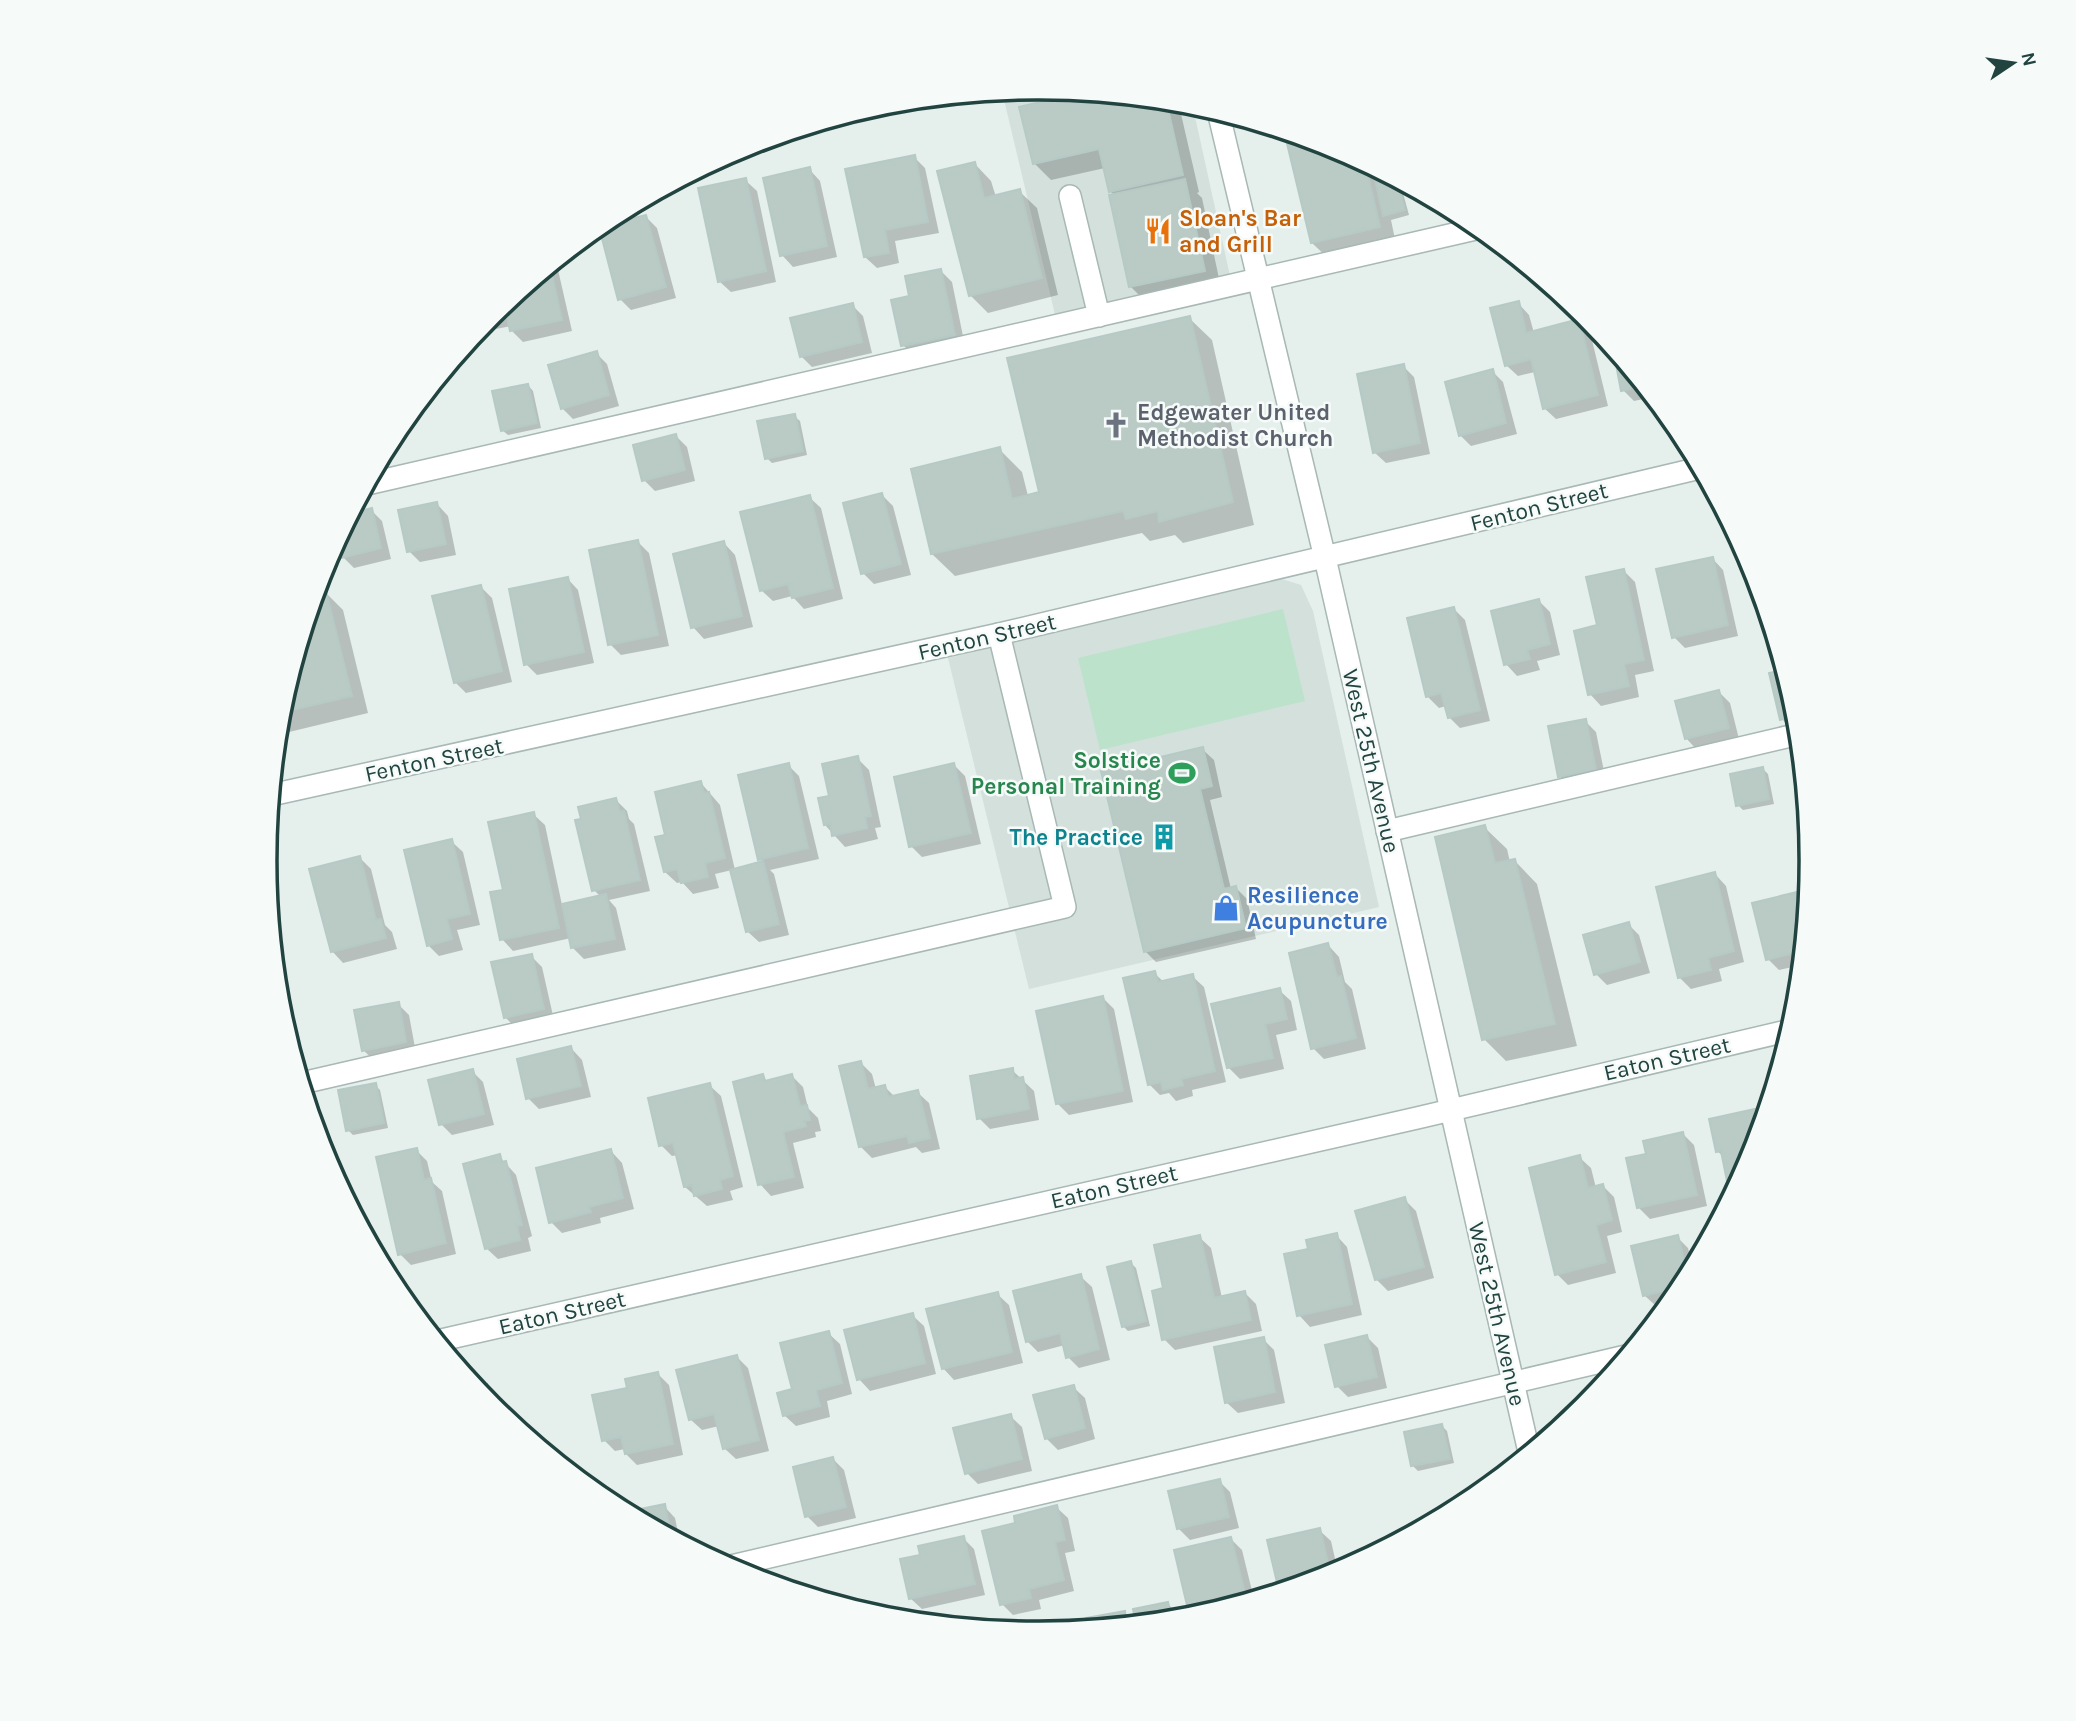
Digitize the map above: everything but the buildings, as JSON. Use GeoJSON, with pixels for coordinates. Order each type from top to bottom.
{"type":"FeatureCollection","features":[{"type":"Feature","properties":{"kind":"street","name":"West 25th Avenue"},"geometry":{"type":"LineString","coordinates":[[1221,123],[1325,558],[1528,1442]]}},
{"type":"Feature","properties":{"kind":"street"},"geometry":{"type":"LineString","coordinates":[[1070,196],[1099,316]]}},
{"type":"Feature","properties":{"kind":"street"},"geometry":{"type":"LineString","coordinates":[[378,481],[1466,231]]}},
{"type":"Feature","properties":{"kind":"street","name":"Fenton Street"},"geometry":{"type":"LineString","coordinates":[[281,794],[999,634],[1691,470]]}},
{"type":"Feature","properties":{"kind":"street"},"geometry":{"type":"LineString","coordinates":[[311,1081],[1065,907],[999,634]]}},
{"type":"Feature","properties":{"kind":"street"},"geometry":{"type":"LineString","coordinates":[[1387,831],[1788,736]]}},
{"type":"Feature","properties":{"kind":"street","name":"Eaton Street"},"geometry":{"type":"LineString","coordinates":[[447,1339],[1451,1111],[1779,1033]]}},
{"type":"Feature","properties":{"kind":"street"},"geometry":{"type":"LineString","coordinates":[[746,1563],[1612,1359]]}},
{"type":"Feature","properties":{"kind":"shaded area"},"geometry":{"type":"Polygon","coordinates":[[[1004,101],[1088,101],[1195,116],[1230,276],[1056,319],[1004,101]]]}},
{"type":"Feature","properties":{"kind":"shaded area"},"geometry":{"type":"Polygon","coordinates":[[[1282,579],[1301,585],[1313,611],[1379,907],[1029,989],[948,658],[1282,579]]]}},
{"type":"Feature","properties":{"kind":"green space"},"geometry":{"type":"Polygon","coordinates":[[[1283,609],[1305,701],[1100,750],[1078,658],[1283,609]]]}},
{"type":"Feature","properties":{"kind":"place","name":"Sloan's Bar and Grill"},"geometry":{"type":"Point","coordinates":[1158,231]}},
{"type":"Feature","properties":{"kind":"place","name":"Edgewater United Methodist Church"},"geometry":{"type":"Point","coordinates":[1116,425]}},
{"type":"Feature","properties":{"kind":"place","name":"Solstice Personal Training"},"geometry":{"type":"Point","coordinates":[1182,773]}},
{"type":"Feature","properties":{"kind":"place","name":"The Practice"},"geometry":{"type":"Point","coordinates":[1164,837]}},
{"type":"Feature","properties":{"kind":"place","name":"Resilience Acupuncture"},"geometry":{"type":"Point","coordinates":[1226,908]}}]}
